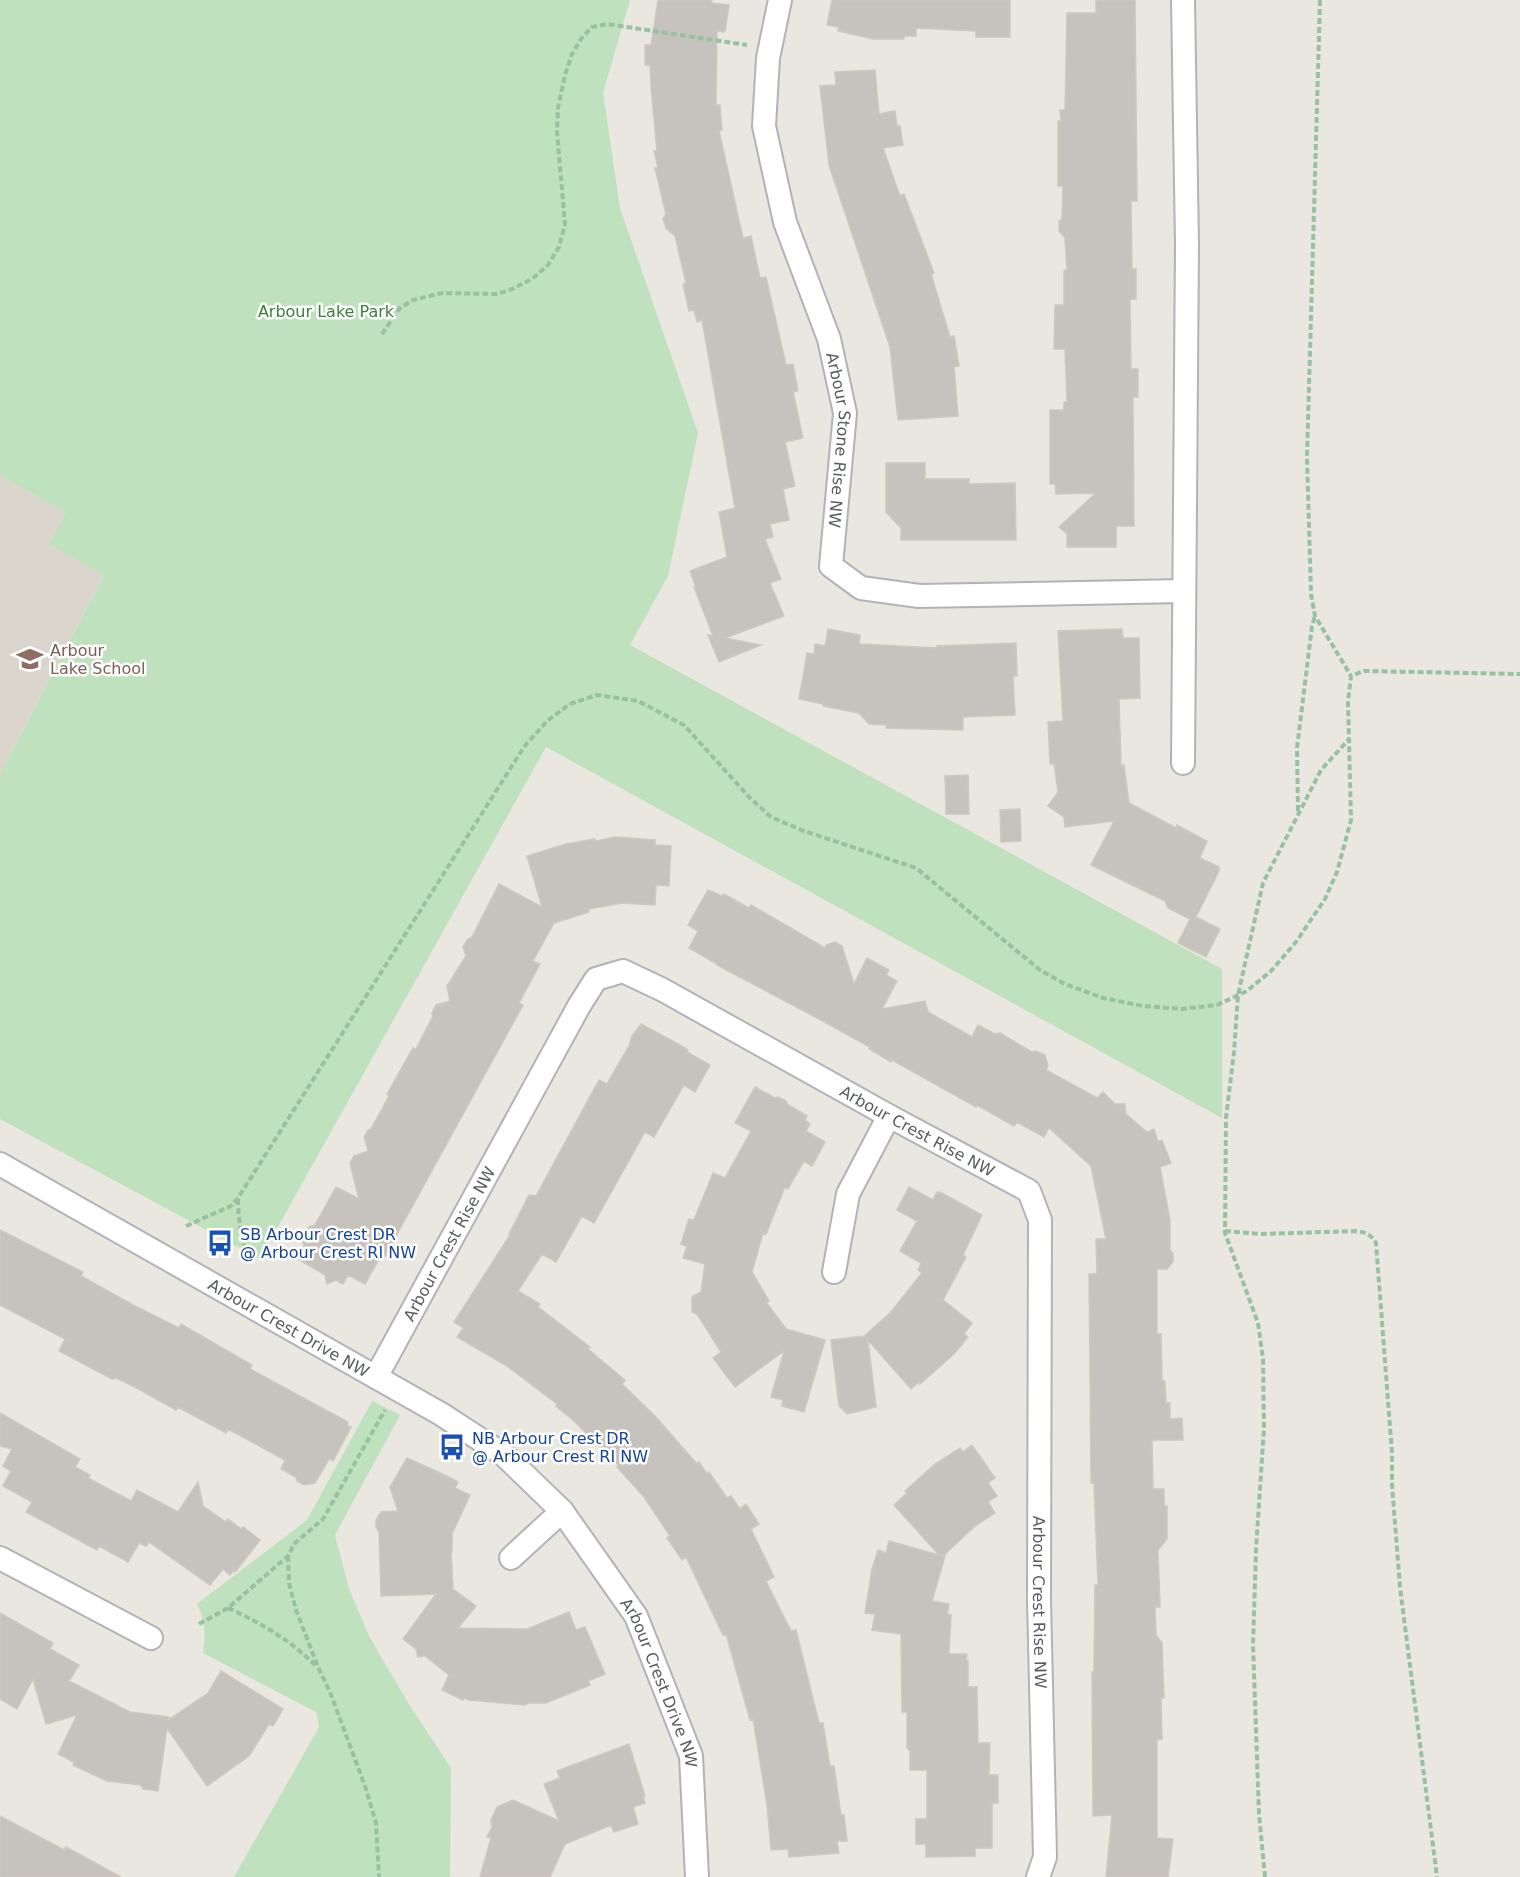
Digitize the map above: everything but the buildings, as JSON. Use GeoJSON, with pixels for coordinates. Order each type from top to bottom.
{"type":"FeatureCollection","features":[{"type":"Feature","properties":{"kind":"street","name":"Arbour Stone Rise NW"},"geometry":{"type":"LineString","coordinates":[[780,0],[768,58],[764,126],[785,222],[829,339],[845,413],[831,566],[861,588],[919,596],[1185,591]]}},
{"type":"Feature","properties":{"kind":"street"},"geometry":{"type":"LineString","coordinates":[[1183,0],[1187,245],[1183,763]]}},
{"type":"Feature","properties":{"kind":"street","name":"Arbour Crest Rise NW"},"geometry":{"type":"LineString","coordinates":[[376,1377],[579,1006],[596,979],[623,971],[663,990],[1029,1191],[1041,1220],[1039,1599],[1045,1857],[1038,1877]]}},
{"type":"Feature","properties":{"kind":"street"},"geometry":{"type":"LineString","coordinates":[[834,1272],[848,1194],[889,1116]]}},
{"type":"Feature","properties":{"kind":"street","name":"Arbour Crest Drive NW"},"geometry":{"type":"LineString","coordinates":[[0,1164],[441,1414],[504,1455],[562,1511],[636,1616],[691,1756],[697,1877]]}},
{"type":"Feature","properties":{"kind":"street"},"geometry":{"type":"LineString","coordinates":[[511,1558],[562,1511]]}},
{"type":"Feature","properties":{"kind":"street"},"geometry":{"type":"LineString","coordinates":[[0,1558],[151,1638]]}},
{"type":"Feature","properties":{"kind":"path"},"geometry":{"type":"LineString","coordinates":[[186,1226],[231,1206],[238,1198],[524,747],[547,721],[570,704],[597,695],[638,700],[684,725],[750,798],[771,817],[804,831],[916,868],[1040,970],[1065,984],[1113,1000],[1182,1010],[1217,1005],[1247,991],[1271,970],[1296,942],[1325,899],[1337,872],[1351,820],[1348,701],[1351,676],[1315,616],[1311,594],[1307,457],[1320,0]]}},
{"type":"Feature","properties":{"kind":"path"},"geometry":{"type":"LineString","coordinates":[[382,334],[400,308],[413,300],[442,293],[497,294],[532,279],[548,265],[559,247],[565,224],[557,132],[558,108],[572,54],[592,27],[607,24],[752,46]]}},
{"type":"Feature","properties":{"kind":"path"},"geometry":{"type":"LineString","coordinates":[[1298,815],[1297,748],[1315,616]]}},
{"type":"Feature","properties":{"kind":"path"},"geometry":{"type":"LineString","coordinates":[[1351,676],[1364,671],[1520,674]]}},
{"type":"Feature","properties":{"kind":"path"},"geometry":{"type":"LineString","coordinates":[[1265,1877],[1259,1814],[1253,1645],[1256,1549],[1264,1428],[1263,1359],[1258,1323],[1225,1231],[1226,1118],[1238,995],[1263,883],[1321,770],[1350,738]]}},
{"type":"Feature","properties":{"kind":"path"},"geometry":{"type":"LineString","coordinates":[[238,1198],[238,1215],[250,1263]]}},
{"type":"Feature","properties":{"kind":"path"},"geometry":{"type":"LineString","coordinates":[[1225,1231],[1262,1234],[1355,1231],[1364,1232],[1376,1243],[1400,1587],[1437,1877]]}},
{"type":"Feature","properties":{"kind":"path"},"geometry":{"type":"LineString","coordinates":[[199,1624],[228,1608],[288,1556],[294,1544],[323,1519],[389,1404]]}},
{"type":"Feature","properties":{"kind":"path"},"geometry":{"type":"LineString","coordinates":[[288,1556],[289,1583],[296,1610],[330,1692],[371,1805],[376,1823],[379,1877]]}},
{"type":"Feature","properties":{"kind":"path"},"geometry":{"type":"LineString","coordinates":[[228,1608],[273,1630],[318,1667]]}},
{"type":"Feature","properties":{"kind":"shaded area","name":"Arbour Lake School"},"geometry":{"type":"Polygon","coordinates":[[[0,475],[120,544],[0,774],[0,475]]]}},
{"type":"Feature","properties":{"kind":"green space","name":"Arbour Lake Park"},"geometry":{"type":"Polygon","coordinates":[[[0,0],[630,0],[603,93],[620,208],[698,433],[668,576],[630,645],[1222,969],[1222,1118],[546,747],[260,1259],[0,1119],[0,774],[104,575],[49,544],[66,513],[0,475],[0,0]]]}},
{"type":"Feature","properties":{"kind":"green space"},"geometry":{"type":"Polygon","coordinates":[[[372,1401],[400,1415],[335,1535],[349,1589],[369,1636],[410,1706],[451,1768],[450,1877],[234,1877],[319,1727],[316,1712],[203,1653],[204,1628],[197,1604],[307,1520],[372,1401]]]}},
{"type":"Feature","properties":{"kind":"place","name":"Arbour Lake School"},"geometry":{"type":"Point","coordinates":[30,659]}},
{"type":"Feature","properties":{"kind":"place","name":"SB Arbour Crest DR @ Arbour Crest RI NW"},"geometry":{"type":"Point","coordinates":[220,1243]}},
{"type":"Feature","properties":{"kind":"place","name":"NB Arbour Crest DR @ Arbour Crest RI NW"},"geometry":{"type":"Point","coordinates":[452,1447]}}]}
